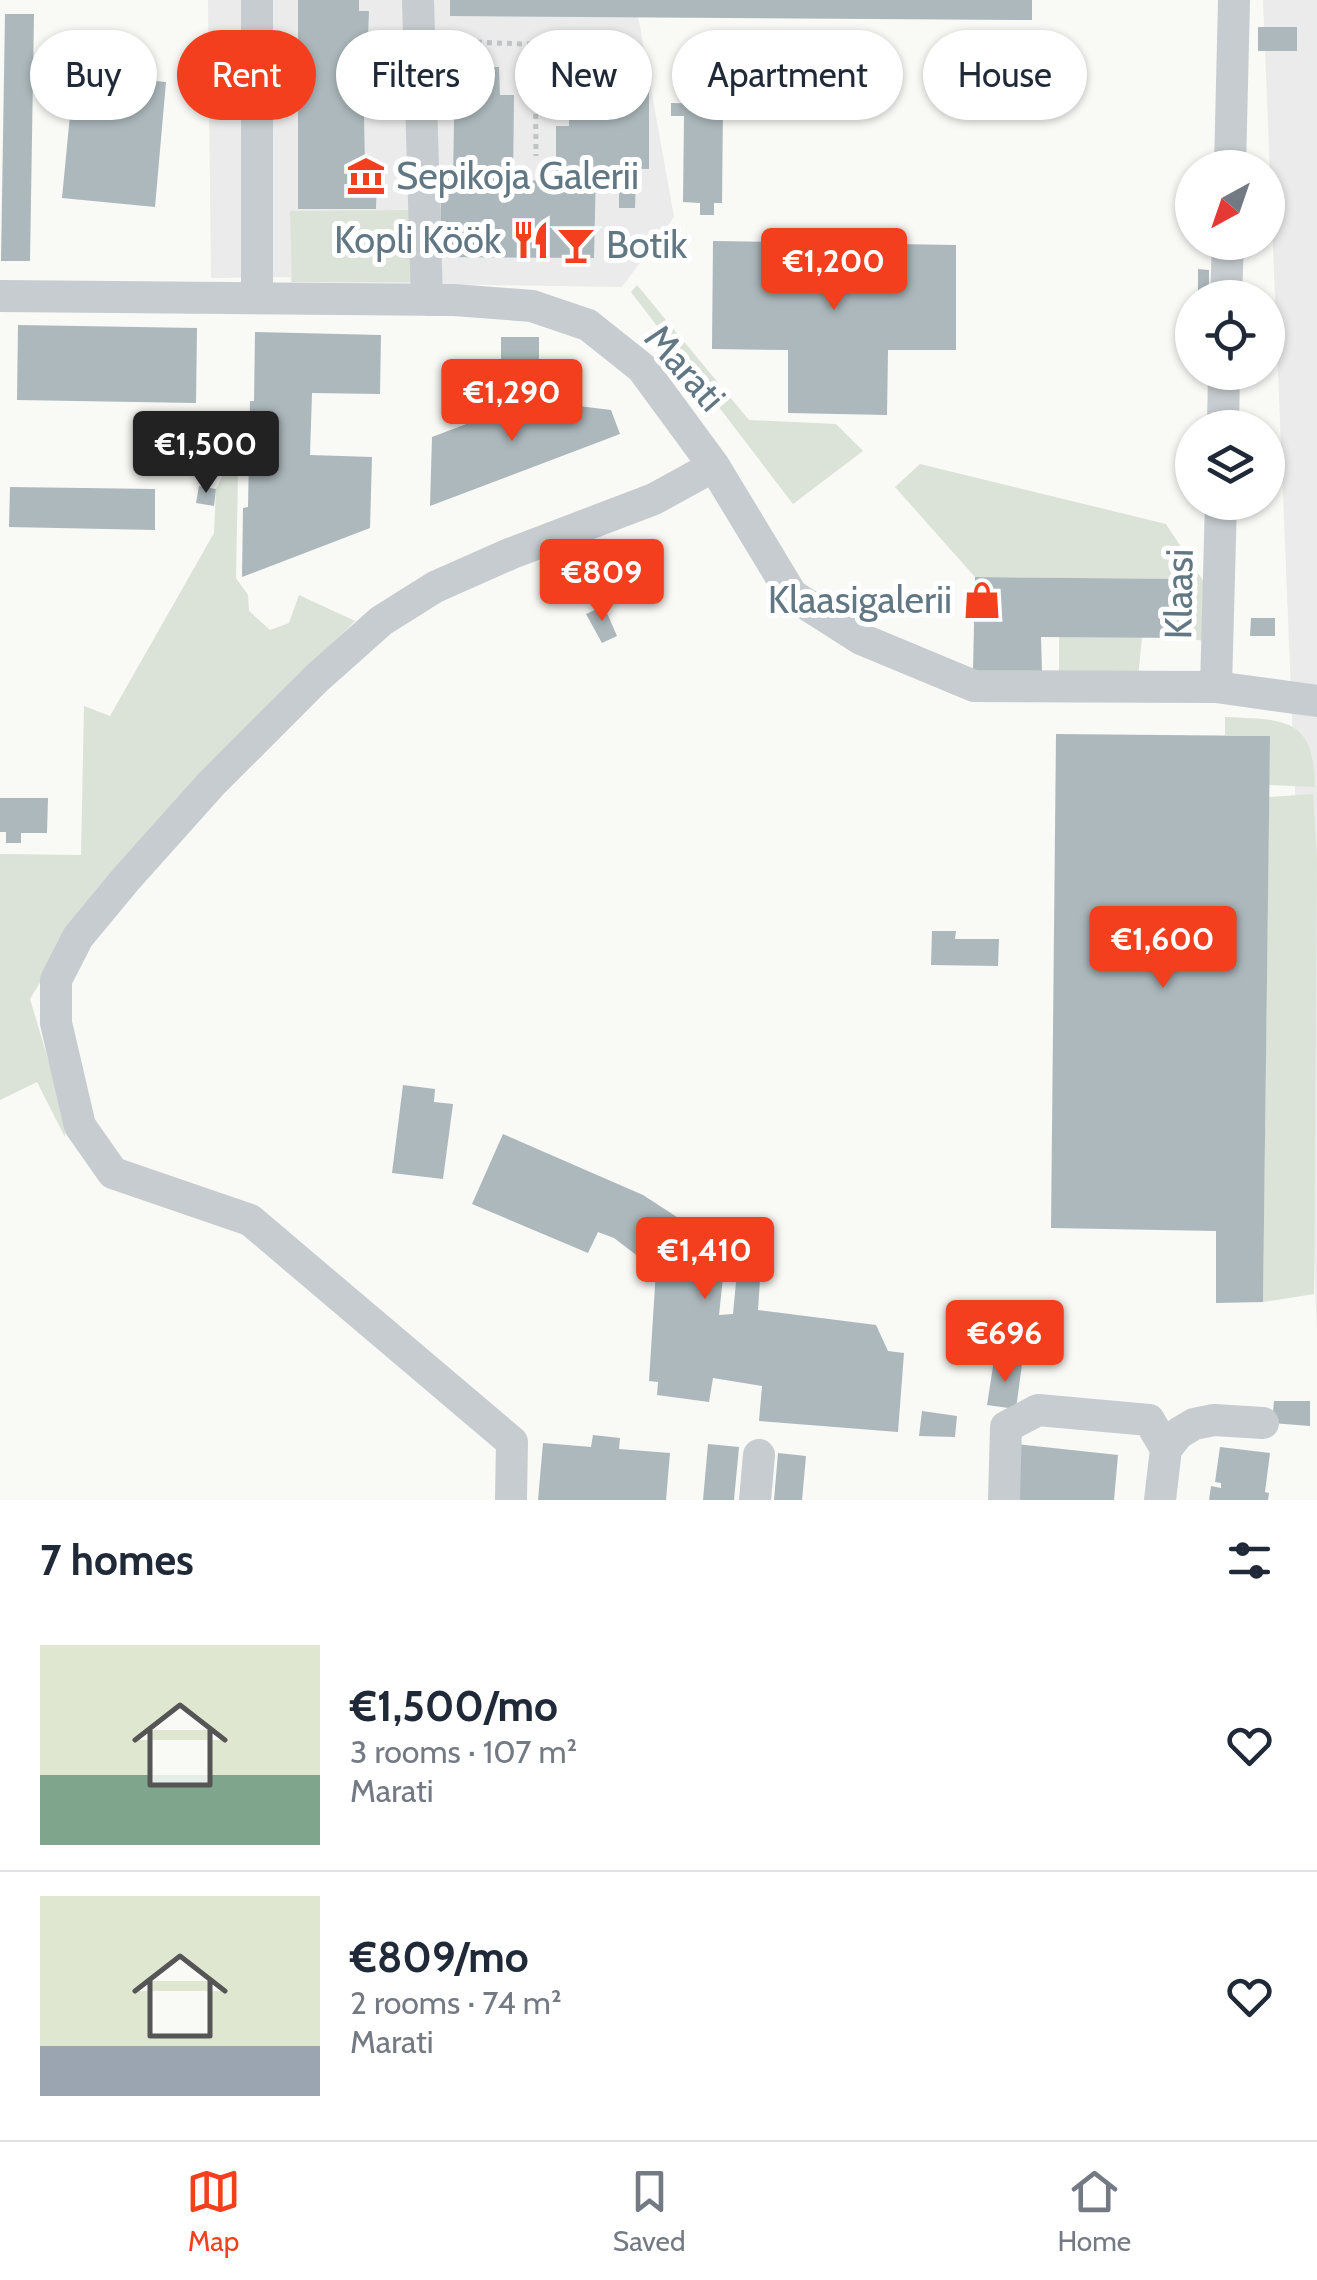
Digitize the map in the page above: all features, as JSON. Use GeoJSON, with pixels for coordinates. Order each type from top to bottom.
{"type":"FeatureCollection","features":[{"type":"Feature","properties":{"kind":"street"},"geometry":{"type":"LineString","coordinates":[[257,0],[257,298]]}},
{"type":"Feature","properties":{"kind":"street"},"geometry":{"type":"LineString","coordinates":[[418,0],[419,30]]}},
{"type":"Feature","properties":{"kind":"street"},"geometry":{"type":"LineString","coordinates":[[1230,150],[1234,0]]}},
{"type":"Feature","properties":{"kind":"street"},"geometry":{"type":"LineString","coordinates":[[421,120],[427,300]]}},
{"type":"Feature","properties":{"kind":"street","name":"Marati"},"geometry":{"type":"LineString","coordinates":[[0,296],[427,300],[532,306],[588,325],[642,368],[714,466],[792,595],[860,639],[974,686],[1216,687]]}},
{"type":"Feature","properties":{"kind":"street"},"geometry":{"type":"LineString","coordinates":[[510,1500],[512,1442],[250,1220],[113,1173],[80,1126],[56,1022],[56,980],[78,937],[211,784],[380,621],[434,587],[654,500],[714,466]]}},
{"type":"Feature","properties":{"kind":"street","name":"Klaasi"},"geometry":{"type":"LineString","coordinates":[[1216,687],[1221,520]]}},
{"type":"Feature","properties":{"kind":"street"},"geometry":{"type":"LineString","coordinates":[[1216,687],[1317,702]]}},
{"type":"Feature","properties":{"kind":"street"},"geometry":{"type":"LineString","coordinates":[[1004,1500],[1006,1427],[1038,1410],[1149,1420],[1166,1449]]}},
{"type":"Feature","properties":{"kind":"street"},"geometry":{"type":"LineString","coordinates":[[1160,1500],[1166,1449],[1180,1433],[1194,1424],[1214,1420],[1262,1423]]}},
{"type":"Feature","properties":{"kind":"street"},"geometry":{"type":"LineString","coordinates":[[755,1500],[760,1455]]}},
{"type":"Feature","properties":{"kind":"path"},"geometry":{"type":"LineString","coordinates":[[536,120],[536,156]]}},
{"type":"Feature","properties":{"kind":"shaded area"},"geometry":{"type":"Polygon","coordinates":[[[208,0],[625,0],[638,16],[641,30],[515,30],[515,120],[652,120],[652,94],[674,217],[622,287],[211,278],[209,120],[316,120],[316,30],[208,30],[208,0]]]}},
{"type":"Feature","properties":{"kind":"shaded area"},"geometry":{"type":"Polygon","coordinates":[[[1263,0],[1317,0],[1317,1333],[1284,520],[1285,410],[1280,410],[1279,390],[1285,390],[1285,280],[1274,280],[1274,260],[1285,260],[1285,150],[1269,150],[1263,0]]]}},
{"type":"Feature","properties":{"kind":"shaded area"},"geometry":{"type":"Polygon","coordinates":[[[413,210],[416,282],[292,282],[290,211],[413,210]]]}},
{"type":"Feature","properties":{"kind":"shaded area"},"geometry":{"type":"Polygon","coordinates":[[[637,285],[749,420],[836,424],[863,451],[793,504],[631,292],[637,285]]]}},
{"type":"Feature","properties":{"kind":"shaded area"},"geometry":{"type":"Polygon","coordinates":[[[228,464],[238,473],[236,578],[248,595],[249,611],[270,630],[289,623],[299,595],[355,621],[187,789],[30,999],[64,1113],[65,1137],[37,1082],[0,1100],[0,854],[81,855],[84,706],[110,716],[214,533],[216,489],[228,464]]]}},
{"type":"Feature","properties":{"kind":"shaded area"},"geometry":{"type":"Polygon","coordinates":[[[920,464],[1166,524],[1204,582],[1203,641],[1190,638],[1191,579],[975,577],[895,487],[920,464]]]}},
{"type":"Feature","properties":{"kind":"shaded area"},"geometry":{"type":"Polygon","coordinates":[[[1059,637],[1142,637],[1138,678],[1059,678],[1059,637]]]}},
{"type":"Feature","properties":{"kind":"shaded area"},"geometry":{"type":"Polygon","coordinates":[[[1225,717],[1264,719],[1292,726],[1309,747],[1315,787],[1269,785],[1270,736],[1225,735],[1225,717]]]}},
{"type":"Feature","properties":{"kind":"shaded area"},"geometry":{"type":"Polygon","coordinates":[[[1313,794],[1317,861],[1314,1294],[1263,1302],[1269,797],[1313,794]]]}},
{"type":"Feature","properties":{"kind":"building"},"geometry":{"type":"Polygon","coordinates":[[[298,0],[359,0],[359,11],[369,11],[368,30],[336,30],[336,120],[364,120],[365,169],[377,169],[376,209],[298,209],[298,120],[316,120],[316,30],[298,30],[298,0]]]}},
{"type":"Feature","properties":{"kind":"building"},"geometry":{"type":"Polygon","coordinates":[[[450,0],[1032,0],[1032,20],[450,16],[450,0]]]}},
{"type":"Feature","properties":{"kind":"building"},"geometry":{"type":"Polygon","coordinates":[[[5,14],[34,14],[34,30],[30,30],[30,261],[1,261],[5,14]]]}},
{"type":"Feature","properties":{"kind":"building"},"geometry":{"type":"Polygon","coordinates":[[[1258,27],[1297,27],[1297,51],[1258,51],[1258,27]]]}},
{"type":"Feature","properties":{"kind":"building"},"geometry":{"type":"Polygon","coordinates":[[[495,67],[499,67],[500,95],[514,95],[513,180],[556,181],[556,126],[569,126],[569,120],[649,120],[649,169],[596,168],[594,258],[440,257],[441,178],[453,178],[454,120],[495,120],[495,67]]]}},
{"type":"Feature","properties":{"kind":"building"},"geometry":{"type":"Polygon","coordinates":[[[157,81],[166,82],[155,207],[62,198],[69,120],[157,120],[157,81]]]}},
{"type":"Feature","properties":{"kind":"building"},"geometry":{"type":"Polygon","coordinates":[[[684,120],[723,120],[722,203],[714,203],[714,215],[700,215],[700,203],[683,202],[684,120]]]}},
{"type":"Feature","properties":{"kind":"building"},"geometry":{"type":"Polygon","coordinates":[[[619,176],[636,176],[635,208],[619,208],[619,176]]]}},
{"type":"Feature","properties":{"kind":"building"},"geometry":{"type":"Polygon","coordinates":[[[713,241],[956,245],[956,350],[888,350],[887,415],[788,413],[788,350],[712,349],[713,241]]]}},
{"type":"Feature","properties":{"kind":"building"},"geometry":{"type":"Polygon","coordinates":[[[1198,269],[1209,270],[1209,280],[1198,280],[1198,269]]]}},
{"type":"Feature","properties":{"kind":"building"},"geometry":{"type":"Polygon","coordinates":[[[18,325],[197,328],[196,403],[17,400],[18,325]]]}},
{"type":"Feature","properties":{"kind":"building"},"geometry":{"type":"Polygon","coordinates":[[[255,332],[381,335],[380,394],[312,393],[310,455],[372,457],[370,528],[242,577],[250,401],[254,401],[255,332]]]}},
{"type":"Feature","properties":{"kind":"building"},"geometry":{"type":"Polygon","coordinates":[[[501,337],[539,337],[539,365],[501,364],[501,337]]]}},
{"type":"Feature","properties":{"kind":"building"},"geometry":{"type":"Polygon","coordinates":[[[530,400],[611,410],[620,434],[430,506],[432,437],[530,400]]]}},
{"type":"Feature","properties":{"kind":"building"},"geometry":{"type":"Polygon","coordinates":[[[199,486],[216,489],[214,506],[196,503],[199,486]]]}},
{"type":"Feature","properties":{"kind":"building"},"geometry":{"type":"Polygon","coordinates":[[[10,487],[155,489],[155,530],[9,527],[10,487]]]}},
{"type":"Feature","properties":{"kind":"building"},"geometry":{"type":"Polygon","coordinates":[[[975,577],[1191,579],[1190,638],[1041,637],[1042,673],[973,672],[975,577]]]}},
{"type":"Feature","properties":{"kind":"building"},"geometry":{"type":"Polygon","coordinates":[[[604,606],[617,636],[602,643],[586,614],[604,606]]]}},
{"type":"Feature","properties":{"kind":"building"},"geometry":{"type":"Polygon","coordinates":[[[1251,618],[1275,618],[1275,636],[1250,636],[1251,618]]]}},
{"type":"Feature","properties":{"kind":"building"},"geometry":{"type":"Polygon","coordinates":[[[1056,734],[1270,736],[1263,1302],[1216,1303],[1216,1231],[1051,1228],[1056,734]]]}},
{"type":"Feature","properties":{"kind":"building"},"geometry":{"type":"Polygon","coordinates":[[[0,798],[48,798],[47,833],[21,833],[21,843],[6,843],[6,832],[0,832],[0,798]]]}},
{"type":"Feature","properties":{"kind":"building"},"geometry":{"type":"Polygon","coordinates":[[[932,931],[956,931],[955,939],[999,939],[998,966],[931,965],[932,931]]]}},
{"type":"Feature","properties":{"kind":"building"},"geometry":{"type":"Polygon","coordinates":[[[403,1085],[435,1089],[434,1102],[453,1104],[443,1179],[392,1173],[403,1085]]]}},
{"type":"Feature","properties":{"kind":"building"},"geometry":{"type":"Polygon","coordinates":[[[503,1134],[643,1195],[700,1232],[725,1259],[719,1315],[733,1314],[739,1250],[761,1265],[758,1310],[876,1325],[888,1351],[904,1353],[898,1432],[759,1421],[762,1386],[713,1378],[709,1402],[657,1395],[658,1382],[649,1381],[656,1270],[614,1238],[598,1232],[588,1253],[472,1204],[503,1134]]]}},
{"type":"Feature","properties":{"kind":"building"},"geometry":{"type":"Polygon","coordinates":[[[994,1360],[1022,1364],[1016,1409],[987,1405],[994,1360]]]}},
{"type":"Feature","properties":{"kind":"building"},"geometry":{"type":"Polygon","coordinates":[[[1274,1401],[1310,1401],[1310,1426],[1272,1423],[1274,1401]]]}},
{"type":"Feature","properties":{"kind":"building"},"geometry":{"type":"Polygon","coordinates":[[[922,1411],[957,1416],[955,1437],[919,1436],[922,1411]]]}},
{"type":"Feature","properties":{"kind":"building"},"geometry":{"type":"Polygon","coordinates":[[[593,1435],[620,1438],[619,1449],[670,1453],[666,1500],[538,1500],[543,1443],[591,1447],[593,1435]]]}},
{"type":"Feature","properties":{"kind":"building"},"geometry":{"type":"Polygon","coordinates":[[[708,1444],[739,1447],[734,1500],[703,1500],[708,1444]]]}},
{"type":"Feature","properties":{"kind":"building"},"geometry":{"type":"Polygon","coordinates":[[[1015,1444],[1118,1455],[1114,1500],[1009,1500],[1015,1444]]]}},
{"type":"Feature","properties":{"kind":"building"},"geometry":{"type":"Polygon","coordinates":[[[1220,1447],[1270,1453],[1265,1492],[1269,1493],[1268,1500],[1209,1500],[1211,1486],[1221,1488],[1221,1483],[1215,1482],[1220,1447]]]}},
{"type":"Feature","properties":{"kind":"building"},"geometry":{"type":"Polygon","coordinates":[[[778,1453],[806,1456],[802,1500],[774,1500],[778,1453]]]}},
{"type":"Feature","properties":{"kind":"place","name":"Sepikoja Galerii"},"geometry":{"type":"Point","coordinates":[366,176]}},
{"type":"Feature","properties":{"kind":"place","name":"Kopli Köök"},"geometry":{"type":"Point","coordinates":[531,240]}},
{"type":"Feature","properties":{"kind":"place","name":"Botik"},"geometry":{"type":"Point","coordinates":[576,245]}},
{"type":"Feature","properties":{"kind":"place","name":"Klaasigalerii"},"geometry":{"type":"Point","coordinates":[982,600]}}]}
